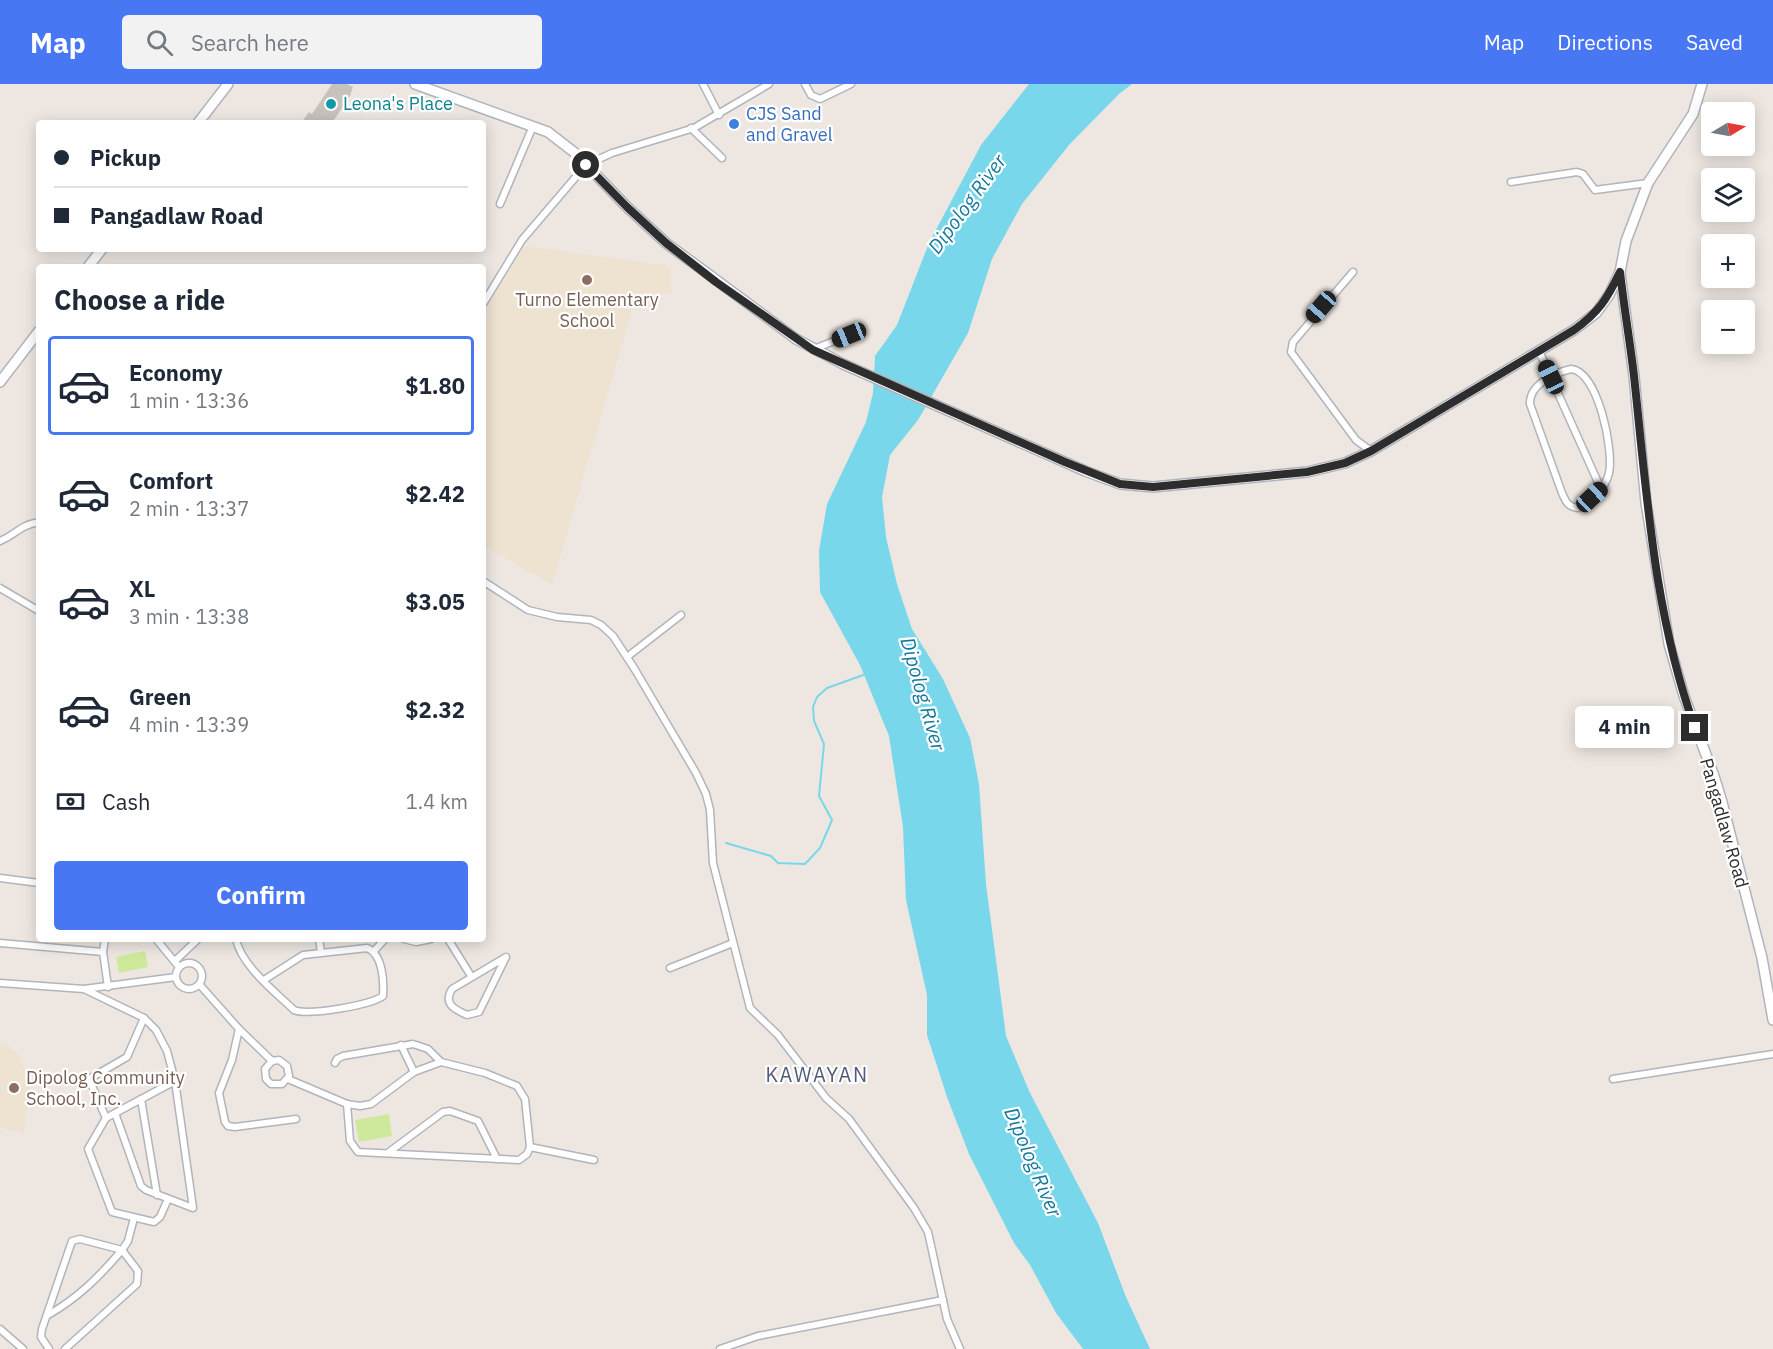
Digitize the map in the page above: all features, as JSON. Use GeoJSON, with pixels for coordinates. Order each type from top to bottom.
{"type":"FeatureCollection","features":[{"type":"Feature","properties":{"kind":"main road"},"geometry":{"type":"LineString","coordinates":[[200,120],[228,84]]}},
{"type":"Feature","properties":{"kind":"main road"},"geometry":{"type":"LineString","coordinates":[[415,84],[548,132],[561,141],[666,243],[716,282],[813,350],[1085,471],[1120,484],[1153,487],[1307,472],[1345,463],[1371,451],[1539,351],[1596,313],[1609,295],[1620,272],[1626,241],[1648,183],[1693,114],[1702,84]]}},
{"type":"Feature","properties":{"kind":"main road"},"geometry":{"type":"LineString","coordinates":[[90,264],[100,252]]}},
{"type":"Feature","properties":{"kind":"main road","name":"Pangadlaw Road"},"geometry":{"type":"LineString","coordinates":[[1620,272],[1634,376],[1646,503],[1669,645],[1684,696],[1719,793],[1762,958],[1773,1020]]}},
{"type":"Feature","properties":{"kind":"main road"},"geometry":{"type":"LineString","coordinates":[[0,382],[36,335]]}},
{"type":"Feature","properties":{"kind":"street"},"geometry":{"type":"LineString","coordinates":[[703,84],[719,115]]}},
{"type":"Feature","properties":{"kind":"street"},"geometry":{"type":"LineString","coordinates":[[486,299],[522,240],[586,165],[612,153],[692,128],[719,115],[769,84]]}},
{"type":"Feature","properties":{"kind":"street"},"geometry":{"type":"LineString","coordinates":[[805,84],[812,95],[820,99],[851,84]]}},
{"type":"Feature","properties":{"kind":"street"},"geometry":{"type":"LineString","coordinates":[[500,204],[533,126]]}},
{"type":"Feature","properties":{"kind":"street"},"geometry":{"type":"LineString","coordinates":[[692,128],[722,158]]}},
{"type":"Feature","properties":{"kind":"street"},"geometry":{"type":"LineString","coordinates":[[1511,182],[1577,172],[1583,174],[1595,190],[1648,183]]}},
{"type":"Feature","properties":{"kind":"street"},"geometry":{"type":"LineString","coordinates":[[1353,272],[1299,333],[1293,342],[1291,352],[1356,440],[1371,451]]}},
{"type":"Feature","properties":{"kind":"street"},"geometry":{"type":"LineString","coordinates":[[813,350],[849,335]]}},
{"type":"Feature","properties":{"kind":"street"},"geometry":{"type":"LineString","coordinates":[[1539,351],[1601,489]]}},
{"type":"Feature","properties":{"kind":"street"},"geometry":{"type":"LineString","coordinates":[[1578,369],[1591,387],[1604,417],[1610,462],[1609,476],[1601,489],[1578,508],[1567,503],[1530,404],[1529,396],[1533,389],[1563,371],[1578,369]]}},
{"type":"Feature","properties":{"kind":"street"},"geometry":{"type":"LineString","coordinates":[[0,541],[8,538],[21,526],[36,523]]}},
{"type":"Feature","properties":{"kind":"street"},"geometry":{"type":"LineString","coordinates":[[486,583],[528,610],[557,617],[591,620],[601,625],[613,636],[627,657],[696,773],[706,794],[710,810],[713,863],[750,1008],[778,1035],[826,1098],[849,1119],[914,1208],[928,1232],[947,1319],[960,1349]]}},
{"type":"Feature","properties":{"kind":"street"},"geometry":{"type":"LineString","coordinates":[[0,588],[36,609]]}},
{"type":"Feature","properties":{"kind":"street"},"geometry":{"type":"LineString","coordinates":[[627,657],[681,615]]}},
{"type":"Feature","properties":{"kind":"street"},"geometry":{"type":"LineString","coordinates":[[0,878],[36,883]]}},
{"type":"Feature","properties":{"kind":"street"},"geometry":{"type":"LineString","coordinates":[[105,942],[103,952],[108,987]]}},
{"type":"Feature","properties":{"kind":"street"},"geometry":{"type":"LineString","coordinates":[[159,942],[180,967]]}},
{"type":"Feature","properties":{"kind":"street"},"geometry":{"type":"LineString","coordinates":[[176,960],[195,942]]}},
{"type":"Feature","properties":{"kind":"street"},"geometry":{"type":"LineString","coordinates":[[237,942],[246,962],[264,980],[294,1010],[300,1013],[376,1001],[383,996],[377,956],[374,951],[362,948],[321,952],[294,959],[264,980]]}},
{"type":"Feature","properties":{"kind":"street"},"geometry":{"type":"LineString","coordinates":[[319,942],[321,952]]}},
{"type":"Feature","properties":{"kind":"street"},"geometry":{"type":"LineString","coordinates":[[374,951],[382,942]]}},
{"type":"Feature","properties":{"kind":"street"},"geometry":{"type":"LineString","coordinates":[[450,942],[471,976]]}},
{"type":"Feature","properties":{"kind":"street"},"geometry":{"type":"LineString","coordinates":[[0,943],[103,952]]}},
{"type":"Feature","properties":{"kind":"street"},"geometry":{"type":"LineString","coordinates":[[670,968],[733,943]]}},
{"type":"Feature","properties":{"kind":"street"},"geometry":{"type":"LineString","coordinates":[[506,957],[479,1012],[467,1015],[452,1008],[448,1002],[448,996],[452,989],[471,976],[503,958],[506,957]]}},
{"type":"Feature","properties":{"kind":"street"},"geometry":{"type":"LineString","coordinates":[[190,963],[197,966],[201,976],[199,984],[194,988],[184,988],[176,977],[180,967],[190,963]]}},
{"type":"Feature","properties":{"kind":"street"},"geometry":{"type":"LineString","coordinates":[[0,983],[84,989],[176,977]]}},
{"type":"Feature","properties":{"kind":"street"},"geometry":{"type":"LineString","coordinates":[[199,984],[239,1029],[272,1061]]}},
{"type":"Feature","properties":{"kind":"street"},"geometry":{"type":"LineString","coordinates":[[84,989],[144,1018],[156,1030],[168,1051],[175,1081],[194,1206],[192,1208],[157,1195],[141,1186],[115,1113]]}},
{"type":"Feature","properties":{"kind":"street"},"geometry":{"type":"LineString","coordinates":[[106,1118],[89,1079],[127,1057],[144,1018]]}},
{"type":"Feature","properties":{"kind":"street"},"geometry":{"type":"LineString","coordinates":[[239,1029],[230,1065],[219,1093],[225,1122],[228,1126],[235,1127],[296,1119]]}},
{"type":"Feature","properties":{"kind":"street"},"geometry":{"type":"LineString","coordinates":[[400,1045],[414,1072]]}},
{"type":"Feature","properties":{"kind":"street"},"geometry":{"type":"LineString","coordinates":[[335,1064],[337,1059],[343,1056],[400,1045],[422,1045],[441,1062],[485,1073],[517,1086],[525,1099],[530,1147],[524,1158],[497,1160],[358,1152],[354,1150],[350,1141],[347,1104]]}},
{"type":"Feature","properties":{"kind":"street"},"geometry":{"type":"LineString","coordinates":[[1612,1079],[1773,1054]]}},
{"type":"Feature","properties":{"kind":"street"},"geometry":{"type":"LineString","coordinates":[[279,1060],[285,1063],[290,1072],[288,1079],[278,1085],[268,1082],[264,1076],[265,1068],[272,1061],[279,1060]]}},
{"type":"Feature","properties":{"kind":"street"},"geometry":{"type":"LineString","coordinates":[[288,1079],[347,1104],[360,1106],[371,1104],[414,1072],[441,1062]]}},
{"type":"Feature","properties":{"kind":"street"},"geometry":{"type":"LineString","coordinates":[[168,1199],[158,1221],[115,1213],[110,1209],[89,1152],[106,1118],[175,1081]]}},
{"type":"Feature","properties":{"kind":"street"},"geometry":{"type":"LineString","coordinates":[[141,1099],[157,1195]]}},
{"type":"Feature","properties":{"kind":"street"},"geometry":{"type":"LineString","coordinates":[[389,1152],[436,1115],[450,1111],[478,1121],[497,1160]]}},
{"type":"Feature","properties":{"kind":"street"},"geometry":{"type":"LineString","coordinates":[[530,1147],[594,1160]]}},
{"type":"Feature","properties":{"kind":"street"},"geometry":{"type":"LineString","coordinates":[[48,1315],[70,1302],[88,1287],[122,1250],[128,1241],[134,1218]]}},
{"type":"Feature","properties":{"kind":"street"},"geometry":{"type":"LineString","coordinates":[[49,1349],[41,1337],[72,1241],[80,1239],[122,1250],[138,1271],[137,1284],[65,1349]]}},
{"type":"Feature","properties":{"kind":"street"},"geometry":{"type":"LineString","coordinates":[[720,1349],[758,1336],[943,1300]]}},
{"type":"Feature","properties":{"kind":"street"},"geometry":{"type":"LineString","coordinates":[[0,1329],[22,1349]]}},
{"type":"Feature","properties":{"kind":"shaded area"},"geometry":{"type":"Polygon","coordinates":[[[524,246],[669,266],[672,293],[636,296],[552,585],[486,547],[486,309],[524,246]]]}},
{"type":"Feature","properties":{"kind":"shaded area","name":"Dipolog Community School, Inc."},"geometry":{"type":"Polygon","coordinates":[[[0,1044],[8,1046],[18,1054],[30,1082],[24,1133],[0,1128],[0,1044]]]}},
{"type":"Feature","properties":{"kind":"green space"},"geometry":{"type":"Polygon","coordinates":[[[145,951],[148,967],[119,973],[116,957],[145,951]]]}},
{"type":"Feature","properties":{"kind":"green space"},"geometry":{"type":"Polygon","coordinates":[[[389,1114],[392,1136],[359,1142],[355,1120],[389,1114]]]}},
{"type":"Feature","properties":{"kind":"water","name":"Dipolog River"},"geometry":{"type":"Polygon","coordinates":[[[1029,84],[1132,84],[1119,94],[1069,145],[1022,204],[992,259],[968,333],[918,420],[890,455],[882,497],[886,537],[897,584],[912,629],[943,679],[970,738],[979,784],[986,884],[1006,1036],[1030,1093],[1098,1223],[1126,1297],[1150,1349],[1083,1349],[1056,1313],[1030,1265],[1014,1243],[969,1154],[927,1035],[927,995],[906,900],[903,827],[889,736],[860,665],[820,592],[819,551],[827,504],[866,422],[873,393],[875,356],[897,325],[929,243],[981,145],[1029,84]]]}},
{"type":"Feature","properties":{"kind":"building","name":"Leona's Place"},"geometry":{"type":"Polygon","coordinates":[[[332,84],[347,84],[353,87],[350,96],[334,120],[303,120],[309,112],[312,114],[332,84]]]}},
{"type":"Feature","properties":{"kind":"waterway"},"geometry":{"type":"LineString","coordinates":[[726,843],[771,856],[778,863],[805,864],[820,848],[832,820],[819,796],[824,744],[814,721],[813,707],[817,697],[827,688],[866,674]]}},
{"type":"Feature","properties":{"kind":"place","name":"Leona's Place"},"geometry":{"type":"Point","coordinates":[331,104]}},
{"type":"Feature","properties":{"kind":"place","name":"CJS Sand and Gravel"},"geometry":{"type":"Point","coordinates":[734,124]}},
{"type":"Feature","properties":{"kind":"place","name":"Turno Elementary School"},"geometry":{"type":"Point","coordinates":[587,280]}},
{"type":"Feature","properties":{"kind":"place","name":"Dipolog Community School, Inc."},"geometry":{"type":"Point","coordinates":[14,1088]}},
{"type":"Feature","properties":{"kind":"district","name":"KAWAYAN"},"geometry":{"type":"Point","coordinates":[817,1075]}},
{"type":"Feature","properties":{"kind":"route"},"geometry":{"type":"LineString","coordinates":[[586,165],[666,243],[716,282],[813,350],[1085,471],[1120,484],[1153,487],[1228,481],[1307,472],[1345,463],[1371,451],[1574,330],[1596,313],[1609,295],[1620,272],[1634,376],[1646,503],[1658,581],[1669,645],[1695,728]]}}]}
